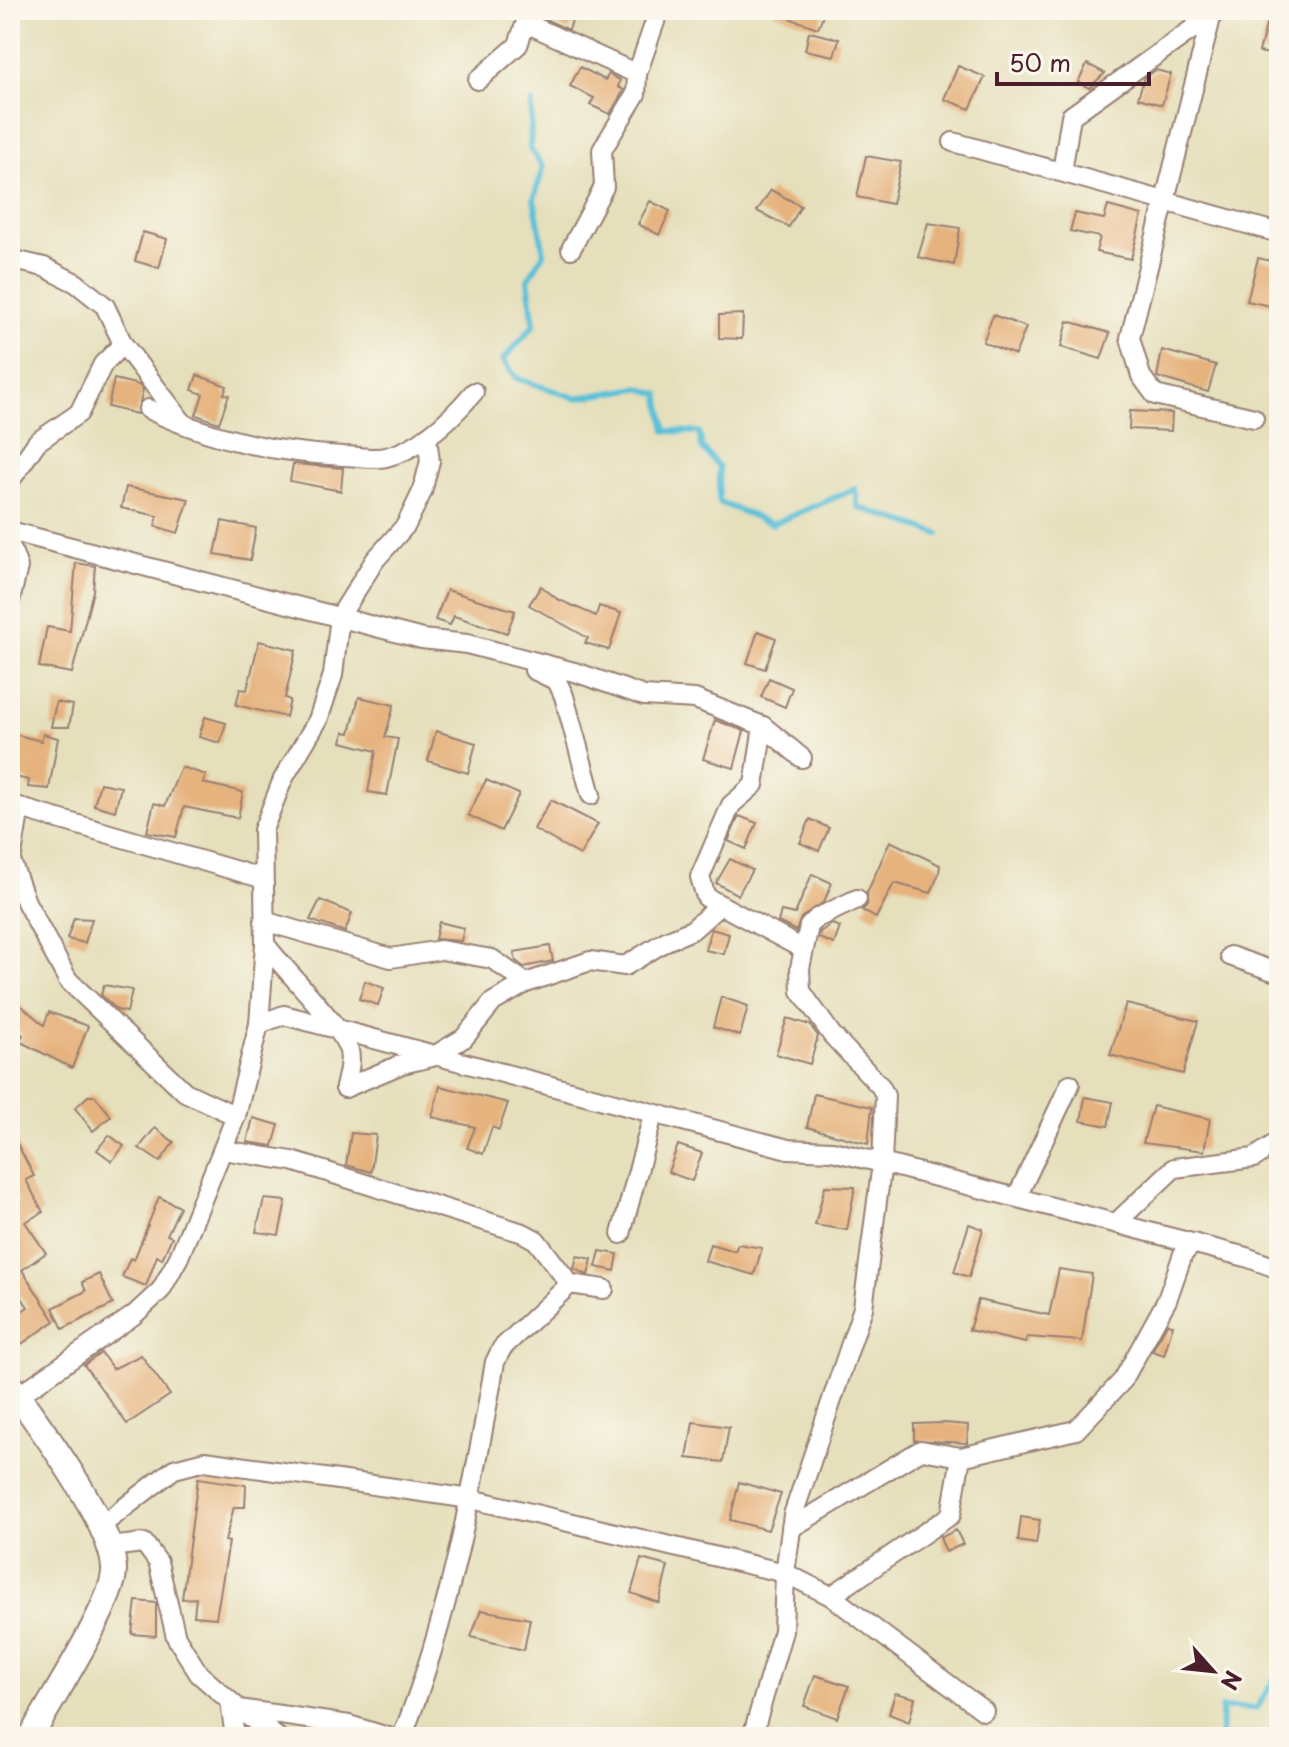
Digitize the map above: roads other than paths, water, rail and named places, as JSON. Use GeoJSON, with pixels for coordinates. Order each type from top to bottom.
{"type":"FeatureCollection","features":[{"type":"Feature","properties":{"kind":"street"},"geometry":{"type":"LineString","coordinates":[[571,249],[604,187],[602,150],[636,94],[637,74],[659,10]]}},
{"type":"Feature","properties":{"kind":"street"},"geometry":{"type":"LineString","coordinates":[[1062,172],[1071,116],[1213,12]]}},
{"type":"Feature","properties":{"kind":"street"},"geometry":{"type":"LineString","coordinates":[[1213,12],[1130,338],[1141,376],[1155,395],[1254,418]]}},
{"type":"Feature","properties":{"kind":"street"},"geometry":{"type":"LineString","coordinates":[[478,80],[518,45],[529,17],[637,74]]}},
{"type":"Feature","properties":{"kind":"street"},"geometry":{"type":"LineString","coordinates":[[953,142],[1279,233]]}},
{"type":"Feature","properties":{"kind":"street"},"geometry":{"type":"LineString","coordinates":[[10,259],[44,267],[76,283],[105,306],[123,344],[186,427]]}},
{"type":"Feature","properties":{"kind":"street"},"geometry":{"type":"LineString","coordinates":[[10,481],[37,442],[79,413],[103,364],[123,344]]}},
{"type":"Feature","properties":{"kind":"street"},"geometry":{"type":"LineString","coordinates":[[148,409],[186,427],[258,448],[302,454],[386,457],[427,437],[455,415],[474,392]]}},
{"type":"Feature","properties":{"kind":"street"},"geometry":{"type":"LineString","coordinates":[[31,1737],[108,1598],[114,1571],[106,1536],[14,1390],[134,1315],[161,1290],[179,1257],[236,1116],[259,1024],[265,944],[261,878],[263,830],[283,779],[323,705],[333,675],[340,616],[375,560],[406,525],[422,492],[430,461],[427,437]]}},
{"type":"Feature","properties":{"kind":"street"},"geometry":{"type":"LineString","coordinates":[[10,531],[422,639],[499,653],[578,673],[644,696],[695,699],[763,726],[802,758]]}},
{"type":"Feature","properties":{"kind":"street"},"geometry":{"type":"LineString","coordinates":[[10,545],[18,567],[10,601]]}},
{"type":"Feature","properties":{"kind":"street"},"geometry":{"type":"LineString","coordinates":[[499,653],[557,681],[591,795]]}},
{"type":"Feature","properties":{"kind":"street"},"geometry":{"type":"LineString","coordinates":[[763,726],[754,785],[731,805],[700,877],[706,897],[803,949]]}},
{"type":"Feature","properties":{"kind":"street"},"geometry":{"type":"LineString","coordinates":[[236,1116],[185,1092],[68,980],[26,902],[11,861],[15,806],[261,878]]}},
{"type":"Feature","properties":{"kind":"street"},"geometry":{"type":"LineString","coordinates":[[752,1737],[783,1631],[785,1573],[791,1528],[815,1443],[863,1308],[882,1163],[885,1096],[881,1087],[832,1035],[801,991],[803,949],[809,926],[817,918],[857,899]]}},
{"type":"Feature","properties":{"kind":"street"},"geometry":{"type":"LineString","coordinates":[[265,944],[286,973],[342,1034],[351,1054],[345,1088],[402,1064],[432,1057],[464,1038],[493,1002],[526,983],[590,961],[625,966],[666,941],[692,930],[720,905]]}},
{"type":"Feature","properties":{"kind":"street"},"geometry":{"type":"LineString","coordinates":[[264,921],[391,958],[441,950],[492,959],[526,983]]}},
{"type":"Feature","properties":{"kind":"street"},"geometry":{"type":"LineString","coordinates":[[1230,956],[1279,973]]}},
{"type":"Feature","properties":{"kind":"street"},"geometry":{"type":"LineString","coordinates":[[259,1024],[284,1015],[342,1034],[653,1115],[788,1149],[832,1151],[882,1163],[1194,1243],[1279,1269]]}},
{"type":"Feature","properties":{"kind":"street"},"geometry":{"type":"LineString","coordinates":[[1017,1197],[1070,1084]]}},
{"type":"Feature","properties":{"kind":"street"},"geometry":{"type":"LineString","coordinates":[[621,1234],[653,1115]]}},
{"type":"Feature","properties":{"kind":"street"},"geometry":{"type":"LineString","coordinates":[[1116,1223],[1174,1168],[1254,1158],[1279,1141]]}},
{"type":"Feature","properties":{"kind":"street"},"geometry":{"type":"LineString","coordinates":[[223,1150],[292,1161],[523,1233],[536,1240],[570,1284],[604,1289]]}},
{"type":"Feature","properties":{"kind":"street"},"geometry":{"type":"LineString","coordinates":[[791,1528],[921,1450],[961,1457],[1076,1430],[1123,1380],[1167,1300],[1183,1254],[1194,1243]]}},
{"type":"Feature","properties":{"kind":"street"},"geometry":{"type":"LineString","coordinates":[[402,1737],[427,1674],[471,1499],[495,1362],[502,1348],[570,1284]]}},
{"type":"Feature","properties":{"kind":"street"},"geometry":{"type":"LineString","coordinates":[[831,1596],[951,1515],[961,1457]]}},
{"type":"Feature","properties":{"kind":"street"},"geometry":{"type":"LineString","coordinates":[[106,1536],[174,1469],[205,1461],[471,1499],[785,1573],[831,1596],[984,1711]]}},
{"type":"Feature","properties":{"kind":"street"},"geometry":{"type":"LineString","coordinates":[[106,1536],[144,1543],[158,1562],[176,1637],[199,1674],[234,1706],[277,1737]]}},
{"type":"Feature","properties":{"kind":"street"},"geometry":{"type":"LineString","coordinates":[[234,1706],[235,1737]]}},
{"type":"Feature","properties":{"kind":"street"},"geometry":{"type":"LineString","coordinates":[[234,1706],[349,1725],[388,1737]]}},
{"type":"Feature","properties":{"kind":"waterway"},"geometry":{"type":"LineString","coordinates":[[532,102],[530,149],[543,167],[534,199],[544,253],[528,280],[534,325],[503,360],[516,378],[576,398],[639,388],[659,394],[666,431],[699,432],[702,448],[719,467],[719,502],[772,524],[855,489],[858,507],[939,534]]}},
{"type":"Feature","properties":{"kind":"waterway"},"geometry":{"type":"LineString","coordinates":[[1221,1737],[1222,1708],[1257,1708],[1279,1671]]}}]}
